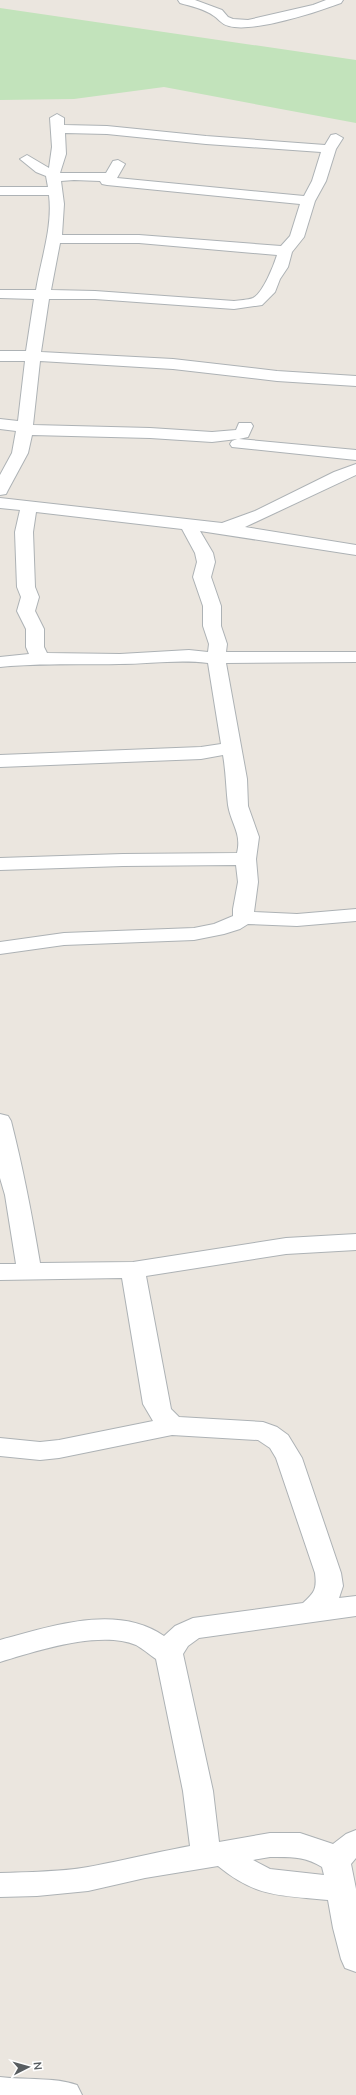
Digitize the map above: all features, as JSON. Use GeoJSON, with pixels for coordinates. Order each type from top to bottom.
{"type":"FeatureCollection","features":[{"type":"Feature","properties":{"kind":"street"},"geometry":{"type":"LineString","coordinates":[[184,0],[218,13],[224,20],[237,24],[248,24],[317,8],[337,0]]}},
{"type":"Feature","properties":{"kind":"street"},"geometry":{"type":"LineString","coordinates":[[0,294],[43,295],[95,295],[220,305],[247,305],[257,302],[268,292],[273,279],[281,267],[285,251],[297,237],[308,201],[320,181],[332,144],[206,140],[107,130],[57,123],[60,144],[54,181],[57,204],[54,239],[46,272],[43,295],[33,356],[25,428],[20,453],[0,490]]}},
{"type":"Feature","properties":{"kind":"street"},"geometry":{"type":"LineString","coordinates":[[27,159],[54,181]]}},
{"type":"Feature","properties":{"kind":"street"},"geometry":{"type":"LineString","coordinates":[[2,191],[74,176],[107,177],[111,176],[118,164]]}},
{"type":"Feature","properties":{"kind":"street"},"geometry":{"type":"LineString","coordinates":[[107,181],[308,201]]}},
{"type":"Feature","properties":{"kind":"street"},"geometry":{"type":"LineString","coordinates":[[54,239],[139,239],[285,251]]}},
{"type":"Feature","properties":{"kind":"street"},"geometry":{"type":"LineString","coordinates":[[0,356],[33,356],[173,364],[277,376],[356,381]]}},
{"type":"Feature","properties":{"kind":"street"},"geometry":{"type":"LineString","coordinates":[[0,424],[25,428],[212,437],[242,434],[245,426]]}},
{"type":"Feature","properties":{"kind":"street"},"geometry":{"type":"LineString","coordinates":[[238,444],[356,455]]}},
{"type":"Feature","properties":{"kind":"street"},"geometry":{"type":"LineString","coordinates":[[255,526],[314,488],[356,470]]}},
{"type":"Feature","properties":{"kind":"street"},"geometry":{"type":"LineString","coordinates":[[0,503],[224,528],[255,526],[302,540],[356,550]]}},
{"type":"Feature","properties":{"kind":"street"},"geometry":{"type":"LineString","coordinates":[[29,506],[24,532],[26,587],[30,598],[26,611],[36,632],[32,656]]}},
{"type":"Feature","properties":{"kind":"street"},"geometry":{"type":"LineString","coordinates":[[188,524],[204,553],[206,562],[202,577],[212,606],[212,626],[218,644],[216,658],[229,726],[230,748],[237,779],[238,806],[249,837],[249,846],[246,859],[248,871],[243,908],[244,918]]}},
{"type":"Feature","properties":{"kind":"street"},"geometry":{"type":"LineString","coordinates":[[0,662],[32,656],[126,659],[189,655],[216,658],[356,657]]}},
{"type":"Feature","properties":{"kind":"street"},"geometry":{"type":"LineString","coordinates":[[0,761],[201,753],[230,748]]}},
{"type":"Feature","properties":{"kind":"street"},"geometry":{"type":"LineString","coordinates":[[0,864],[123,860],[194,861],[246,859]]}},
{"type":"Feature","properties":{"kind":"street"},"geometry":{"type":"LineString","coordinates":[[0,948],[64,939],[110,936],[194,934],[217,930],[233,925],[244,918],[296,920],[356,915]]}},
{"type":"Feature","properties":{"kind":"street"},"geometry":{"type":"LineString","coordinates":[[0,1121],[10,1162],[11,1176],[17,1195],[29,1272]]}},
{"type":"Feature","properties":{"kind":"street"},"geometry":{"type":"LineString","coordinates":[[0,1272],[133,1270],[286,1246],[356,1242]]}},
{"type":"Feature","properties":{"kind":"street"},"geometry":{"type":"LineString","coordinates":[[133,1270],[156,1404],[160,1413],[172,1426]]}},
{"type":"Feature","properties":{"kind":"street"},"geometry":{"type":"LineString","coordinates":[[0,1447],[40,1451],[59,1449],[172,1426],[263,1431],[274,1436],[283,1444],[323,1559],[331,1587],[327,1596],[312,1611]]}},
{"type":"Feature","properties":{"kind":"street"},"geometry":{"type":"LineString","coordinates":[[344,1864],[265,1881],[215,1855],[198,1791],[169,1654],[173,1642],[181,1634],[193,1628],[356,1606]]}},
{"type":"Feature","properties":{"kind":"street"},"geometry":{"type":"LineString","coordinates":[[0,1651],[74,1632],[109,1629],[142,1636],[169,1654]]}},
{"type":"Feature","properties":{"kind":"street"},"geometry":{"type":"LineString","coordinates":[[0,1885],[37,1884],[88,1879],[146,1866],[270,1845],[300,1845],[324,1853],[344,1864]]}},
{"type":"Feature","properties":{"kind":"street"},"geometry":{"type":"LineString","coordinates":[[344,1864],[348,1928],[356,1959]]}},
{"type":"Feature","properties":{"kind":"street"},"geometry":{"type":"LineString","coordinates":[[0,2091],[23,2094],[66,2095]]}},
{"type":"Feature","properties":{"kind":"green space"},"geometry":{"type":"Polygon","coordinates":[[[0,8],[356,60],[356,123],[164,87],[74,99],[0,100],[0,8]]]}}]}
